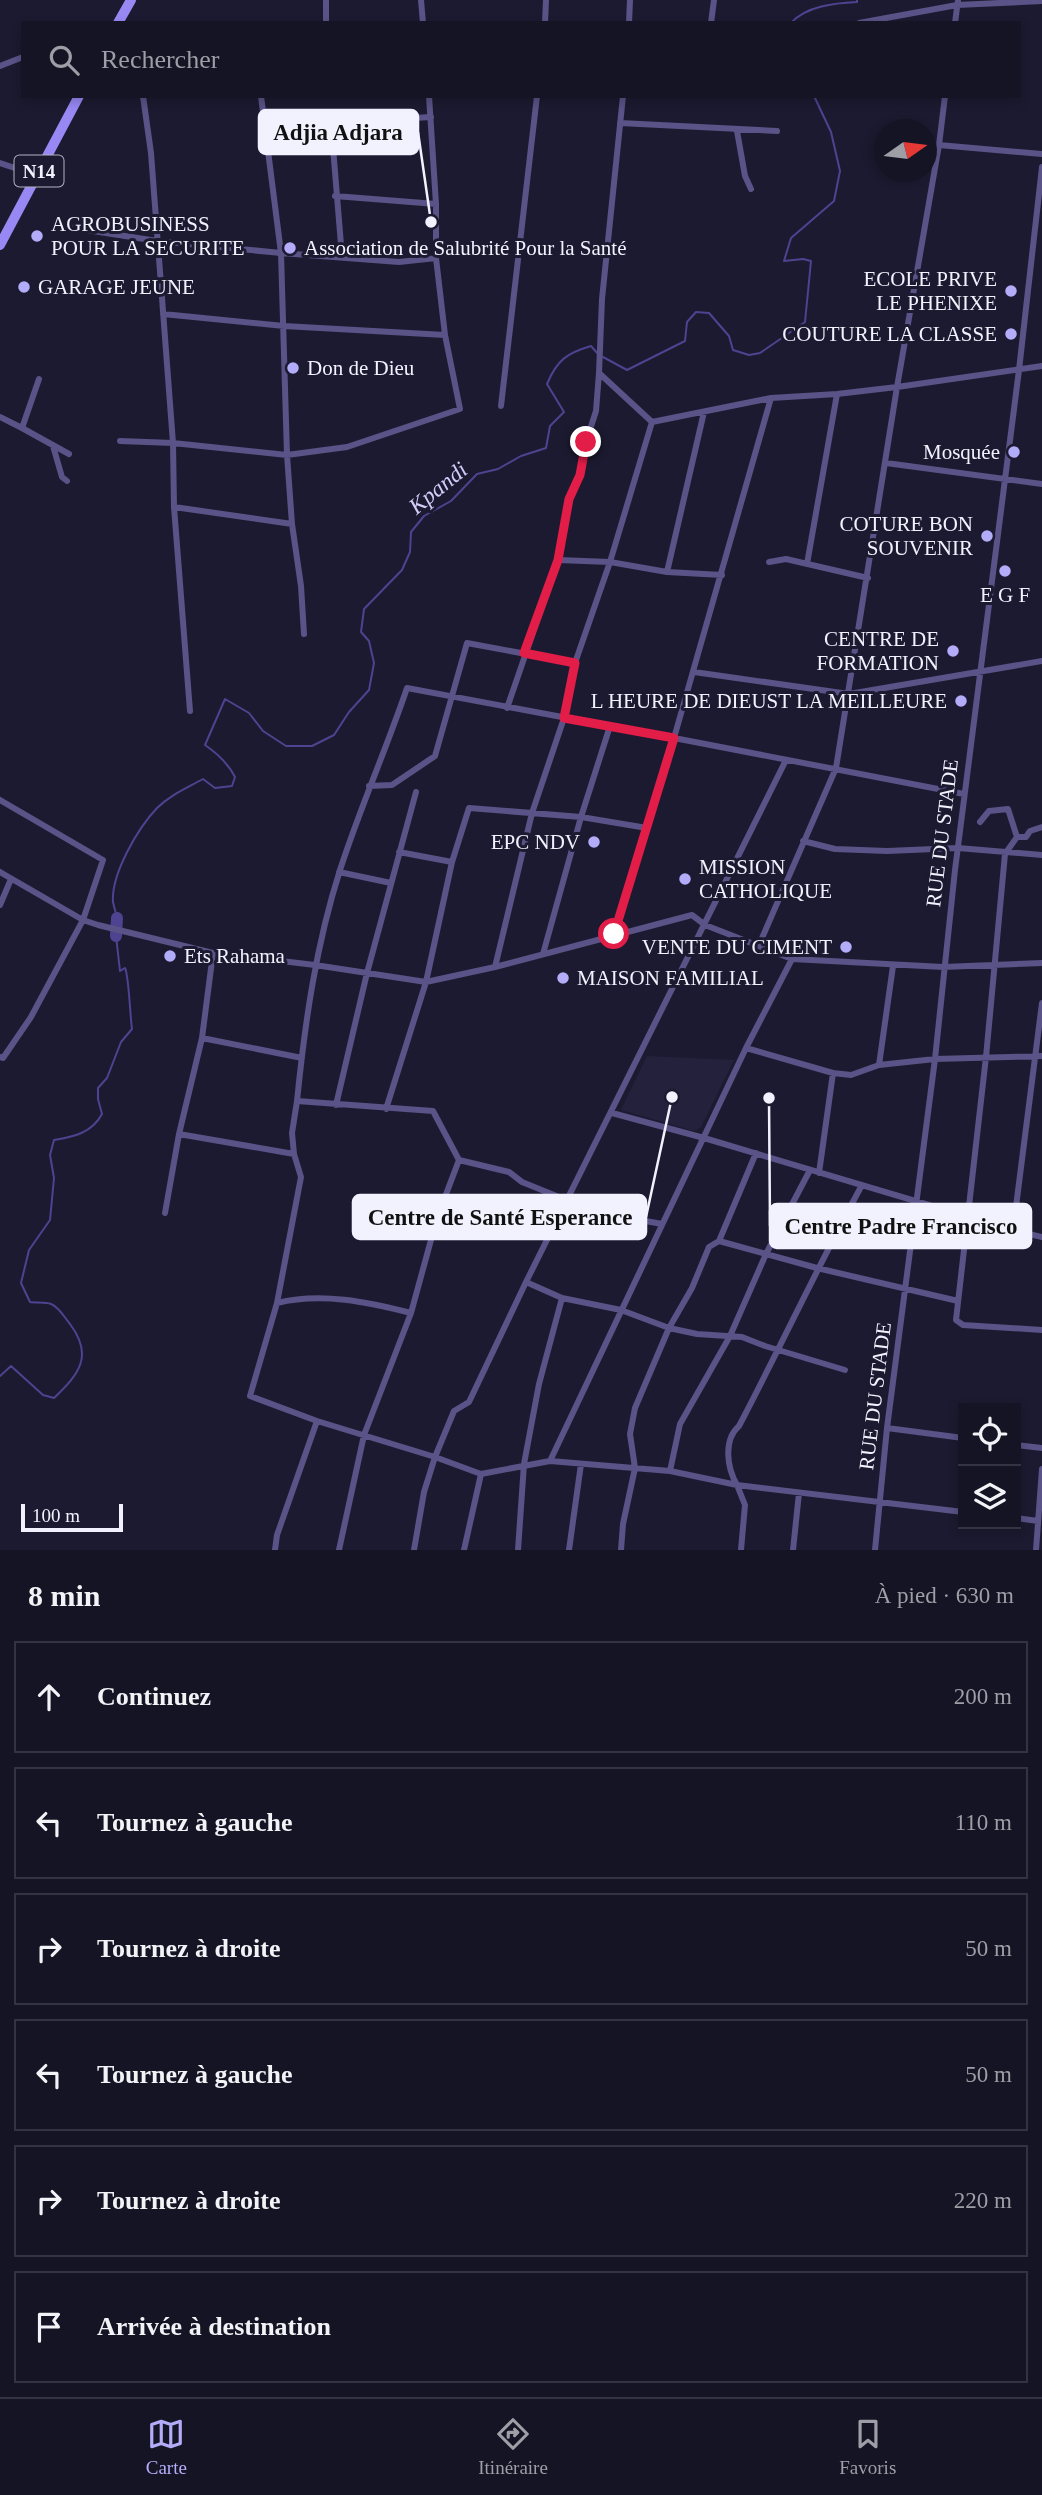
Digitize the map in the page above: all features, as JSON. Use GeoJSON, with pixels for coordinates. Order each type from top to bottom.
{"type":"FeatureCollection","features":[{"type":"Feature","properties":{"kind":"main road"},"geometry":{"type":"LineString","coordinates":[[119,21],[131,0]]}},
{"type":"Feature","properties":{"kind":"main road","name":"N14"},"geometry":{"type":"LineString","coordinates":[[0,245],[78,98]]}},
{"type":"Feature","properties":{"kind":"street"},"geometry":{"type":"LineString","coordinates":[[326,0],[326,21]]}},
{"type":"Feature","properties":{"kind":"street"},"geometry":{"type":"LineString","coordinates":[[421,0],[423,21]]}},
{"type":"Feature","properties":{"kind":"street"},"geometry":{"type":"LineString","coordinates":[[545,21],[546,0]]}},
{"type":"Feature","properties":{"kind":"street"},"geometry":{"type":"LineString","coordinates":[[629,21],[630,0]]}},
{"type":"Feature","properties":{"kind":"street"},"geometry":{"type":"LineString","coordinates":[[711,21],[713,0]]}},
{"type":"Feature","properties":{"kind":"street"},"geometry":{"type":"LineString","coordinates":[[869,21],[958,3],[1042,1]]}},
{"type":"Feature","properties":{"kind":"street"},"geometry":{"type":"LineString","coordinates":[[955,21],[958,3]]}},
{"type":"Feature","properties":{"kind":"street"},"geometry":{"type":"LineString","coordinates":[[0,66],[21,58]]}},
{"type":"Feature","properties":{"kind":"street"},"geometry":{"type":"LineString","coordinates":[[143,98],[151,153],[190,711]]}},
{"type":"Feature","properties":{"kind":"street"},"geometry":{"type":"LineString","coordinates":[[261,98],[281,253],[287,455],[292,524],[301,586],[303,634]]}},
{"type":"Feature","properties":{"kind":"street"},"geometry":{"type":"LineString","coordinates":[[120,441],[173,443],[287,455],[347,447],[460,409],[445,335],[436,258],[436,204],[429,98]]}},
{"type":"Feature","properties":{"kind":"street"},"geometry":{"type":"LineString","coordinates":[[501,406],[537,98]]}},
{"type":"Feature","properties":{"kind":"street"},"geometry":{"type":"LineString","coordinates":[[507,708],[558,560],[569,499],[580,475],[586,442],[596,411],[602,299],[622,98]]}},
{"type":"Feature","properties":{"kind":"street"},"geometry":{"type":"LineString","coordinates":[[759,946],[836,768],[945,98]]}},
{"type":"Feature","properties":{"kind":"street"},"geometry":{"type":"LineString","coordinates":[[264,124],[430,117]]}},
{"type":"Feature","properties":{"kind":"street"},"geometry":{"type":"LineString","coordinates":[[331,123],[342,257]]}},
{"type":"Feature","properties":{"kind":"street"},"geometry":{"type":"LineString","coordinates":[[620,123],[777,131]]}},
{"type":"Feature","properties":{"kind":"street"},"geometry":{"type":"LineString","coordinates":[[737,131],[751,189]]}},
{"type":"Feature","properties":{"kind":"street"},"geometry":{"type":"LineString","coordinates":[[939,145],[1042,154]]}},
{"type":"Feature","properties":{"kind":"street"},"geometry":{"type":"LineString","coordinates":[[0,163],[30,173]]}},
{"type":"Feature","properties":{"kind":"street","name":"RUE DU STADE"},"geometry":{"type":"LineString","coordinates":[[874,1550],[1042,167]]}},
{"type":"Feature","properties":{"kind":"street"},"geometry":{"type":"LineString","coordinates":[[335,196],[436,204]]}},
{"type":"Feature","properties":{"kind":"street"},"geometry":{"type":"LineString","coordinates":[[61,226],[157,241],[281,253],[399,262],[436,258]]}},
{"type":"Feature","properties":{"kind":"street"},"geometry":{"type":"LineString","coordinates":[[163,314],[284,326],[445,335]]}},
{"type":"Feature","properties":{"kind":"street"},"geometry":{"type":"LineString","coordinates":[[652,422],[771,398],[897,387],[1042,366]]}},
{"type":"Feature","properties":{"kind":"street"},"geometry":{"type":"LineString","coordinates":[[599,369],[652,422]]}},
{"type":"Feature","properties":{"kind":"street"},"geometry":{"type":"LineString","coordinates":[[22,428],[39,379]]}},
{"type":"Feature","properties":{"kind":"street"},"geometry":{"type":"LineString","coordinates":[[807,564],[837,394]]}},
{"type":"Feature","properties":{"kind":"street"},"geometry":{"type":"LineString","coordinates":[[614,934],[694,672],[771,398]]}},
{"type":"Feature","properties":{"kind":"street"},"geometry":{"type":"LineString","coordinates":[[667,572],[704,412]]}},
{"type":"Feature","properties":{"kind":"street"},"geometry":{"type":"LineString","coordinates":[[0,417],[69,454]]}},
{"type":"Feature","properties":{"kind":"street"},"geometry":{"type":"LineString","coordinates":[[495,967],[532,813],[564,718],[575,663],[610,562],[652,422]]}},
{"type":"Feature","properties":{"kind":"street"},"geometry":{"type":"LineString","coordinates":[[53,446],[62,477],[67,481]]}},
{"type":"Feature","properties":{"kind":"street"},"geometry":{"type":"LineString","coordinates":[[886,463],[1042,484]]}},
{"type":"Feature","properties":{"kind":"street"},"geometry":{"type":"LineString","coordinates":[[174,507],[292,524]]}},
{"type":"Feature","properties":{"kind":"street"},"geometry":{"type":"LineString","coordinates":[[769,562],[780,559],[868,578]]}},
{"type":"Feature","properties":{"kind":"street"},"geometry":{"type":"LineString","coordinates":[[558,560],[610,562],[667,572],[722,575]]}},
{"type":"Feature","properties":{"kind":"street"},"geometry":{"type":"LineString","coordinates":[[369,786],[392,785],[418,770],[435,756],[467,643],[575,663]]}},
{"type":"Feature","properties":{"kind":"street"},"geometry":{"type":"LineString","coordinates":[[694,672],[849,694],[1042,661]]}},
{"type":"Feature","properties":{"kind":"street"},"geometry":{"type":"LineString","coordinates":[[958,1511],[737,1485],[670,1471],[550,1461],[481,1474],[317,1421],[250,1396],[277,1303],[301,1177],[294,1154],[292,1133],[315,965],[340,872],[369,786],[407,688],[964,794]]}},
{"type":"Feature","properties":{"kind":"street"},"geometry":{"type":"LineString","coordinates":[[543,954],[610,726]]}},
{"type":"Feature","properties":{"kind":"street"},"geometry":{"type":"LineString","coordinates":[[414,1550],[424,1492],[454,1411],[469,1402],[786,760]]}},
{"type":"Feature","properties":{"kind":"street"},"geometry":{"type":"LineString","coordinates":[[337,1105],[367,973],[416,792]]}},
{"type":"Feature","properties":{"kind":"street"},"geometry":{"type":"LineString","coordinates":[[0,800],[103,860],[83,920],[31,1017],[1,1060]]}},
{"type":"Feature","properties":{"kind":"street"},"geometry":{"type":"LineString","coordinates":[[386,1109],[426,982],[452,863],[469,808],[582,817],[647,828]]}},
{"type":"Feature","properties":{"kind":"street"},"geometry":{"type":"LineString","coordinates":[[980,822],[989,811],[1008,809],[1017,837]]}},
{"type":"Feature","properties":{"kind":"street"},"geometry":{"type":"LineString","coordinates":[[1017,837],[1026,837],[1030,831],[1042,827]]}},
{"type":"Feature","properties":{"kind":"street"},"geometry":{"type":"LineString","coordinates":[[1017,837],[1005,854],[986,1056],[956,1320],[963,1325],[1042,1330]]}},
{"type":"Feature","properties":{"kind":"street"},"geometry":{"type":"LineString","coordinates":[[803,841],[835,849],[958,848],[1042,855]]}},
{"type":"Feature","properties":{"kind":"street"},"geometry":{"type":"LineString","coordinates":[[399,852],[452,863]]}},
{"type":"Feature","properties":{"kind":"street"},"geometry":{"type":"LineString","coordinates":[[0,872],[83,920],[132,934],[212,953],[426,982],[495,967],[692,915],[705,925],[792,959],[943,967],[1042,963]]}},
{"type":"Feature","properties":{"kind":"street"},"geometry":{"type":"LineString","coordinates":[[340,872],[391,883]]}},
{"type":"Feature","properties":{"kind":"street"},"geometry":{"type":"LineString","coordinates":[[0,905],[12,879]]}},
{"type":"Feature","properties":{"kind":"street"},"geometry":{"type":"LineString","coordinates":[[165,1213],[179,1134],[202,1038],[212,953]]}},
{"type":"Feature","properties":{"kind":"street"},"geometry":{"type":"LineString","coordinates":[[550,1461],[746,1048],[792,959]]}},
{"type":"Feature","properties":{"kind":"street"},"geometry":{"type":"LineString","coordinates":[[879,1065],[893,966]]}},
{"type":"Feature","properties":{"kind":"street"},"geometry":{"type":"LineString","coordinates":[[1013,1230],[1038,1056],[1042,1003]]}},
{"type":"Feature","properties":{"kind":"street"},"geometry":{"type":"LineString","coordinates":[[202,1038],[302,1058]]}},
{"type":"Feature","properties":{"kind":"street"},"geometry":{"type":"LineString","coordinates":[[746,1048],[833,1073],[851,1075],[879,1065],[934,1059],[1038,1056]]}},
{"type":"Feature","properties":{"kind":"street"},"geometry":{"type":"LineString","coordinates":[[819,1173],[833,1073]]}},
{"type":"Feature","properties":{"kind":"street"},"geometry":{"type":"LineString","coordinates":[[298,1101],[433,1111],[459,1160],[509,1172],[522,1182],[596,1212],[663,1224]]}},
{"type":"Feature","properties":{"kind":"street"},"geometry":{"type":"LineString","coordinates":[[612,1113],[1042,1237]]}},
{"type":"Feature","properties":{"kind":"street"},"geometry":{"type":"LineString","coordinates":[[179,1134],[294,1154]]}},
{"type":"Feature","properties":{"kind":"street"},"geometry":{"type":"LineString","coordinates":[[621,1550],[623,1524],[635,1468],[630,1434],[635,1408],[669,1328],[692,1288],[709,1248],[719,1241],[757,1153]]}},
{"type":"Feature","properties":{"kind":"street"},"geometry":{"type":"LineString","coordinates":[[339,1550],[364,1435],[411,1313],[437,1218],[459,1160]]}},
{"type":"Feature","properties":{"kind":"street"},"geometry":{"type":"LineString","coordinates":[[670,1471],[680,1424],[730,1336],[766,1254],[810,1170]]}},
{"type":"Feature","properties":{"kind":"street"},"geometry":{"type":"LineString","coordinates":[[741,1550],[745,1505],[731,1468],[728,1443],[779,1350],[817,1268],[862,1185]]}},
{"type":"Feature","properties":{"kind":"street"},"geometry":{"type":"LineString","coordinates":[[719,1241],[817,1268],[958,1301]]}},
{"type":"Feature","properties":{"kind":"street"},"geometry":{"type":"LineString","coordinates":[[526,1282],[562,1297],[621,1310],[669,1328],[697,1334],[742,1337],[845,1370]]}},
{"type":"Feature","properties":{"kind":"street"},"geometry":{"type":"LineString","coordinates":[[518,1550],[524,1464],[539,1384],[562,1297]]}},
{"type":"Feature","properties":{"kind":"street"},"geometry":{"type":"LineString","coordinates":[[277,1303],[295,1298],[350,1301],[411,1313]]}},
{"type":"Feature","properties":{"kind":"street"},"geometry":{"type":"LineString","coordinates":[[275,1550],[276,1535],[317,1421]]}},
{"type":"Feature","properties":{"kind":"street"},"geometry":{"type":"LineString","coordinates":[[887,1428],[958,1437]]}},
{"type":"Feature","properties":{"kind":"street"},"geometry":{"type":"LineString","coordinates":[[1021,1446],[1042,1448]]}},
{"type":"Feature","properties":{"kind":"street"},"geometry":{"type":"LineString","coordinates":[[569,1550],[581,1464]]}},
{"type":"Feature","properties":{"kind":"street"},"geometry":{"type":"LineString","coordinates":[[716,1482],[725,1478],[731,1468]]}},
{"type":"Feature","properties":{"kind":"street"},"geometry":{"type":"LineString","coordinates":[[1036,1550],[1042,1468]]}},
{"type":"Feature","properties":{"kind":"street"},"geometry":{"type":"LineString","coordinates":[[464,1550],[481,1474]]}},
{"type":"Feature","properties":{"kind":"street"},"geometry":{"type":"LineString","coordinates":[[793,1550],[799,1493]]}},
{"type":"Feature","properties":{"kind":"street"},"geometry":{"type":"LineString","coordinates":[[1021,1519],[1038,1521]]}},
{"type":"Feature","properties":{"kind":"shaded area"},"geometry":{"type":"Polygon","coordinates":[[[647,1056],[734,1060],[701,1127],[694,1131],[621,1110],[647,1056]]]}},
{"type":"Feature","properties":{"kind":"waterway","name":"Kpandi"},"geometry":{"type":"LineString","coordinates":[[793,21],[813,9],[857,0]]}},
{"type":"Feature","properties":{"kind":"waterway","name":"Kpandi"},"geometry":{"type":"LineString","coordinates":[[603,357],[627,370],[685,341],[687,322],[696,312],[709,313],[729,336],[733,350],[749,355],[760,353],[805,322],[811,261],[784,261],[791,238],[834,201],[840,171],[831,132],[815,98]]}},
{"type":"Feature","properties":{"kind":"waterway","name":"Kpandi"},"geometry":{"type":"LineString","coordinates":[[117,918],[113,902],[116,878],[134,839],[157,808],[173,795],[203,779],[215,788],[232,786],[235,777],[232,772],[222,759],[205,745],[225,699],[249,713],[263,731],[286,746],[312,746],[334,735],[349,712],[369,690],[374,663],[369,641],[361,632],[364,609],[402,570],[410,552],[411,532],[424,516],[451,501],[477,474],[498,469],[521,456],[546,448],[550,426],[564,412],[547,384],[551,376],[559,363],[575,352],[591,346],[598,354]]}},
{"type":"Feature","properties":{"kind":"waterway"},"geometry":{"type":"LineString","coordinates":[[116,936],[117,918]]}},
{"type":"Feature","properties":{"kind":"waterway"},"geometry":{"type":"LineString","coordinates":[[0,1376],[11,1366],[43,1395],[54,1398],[70,1381],[80,1364],[81,1346],[70,1324],[54,1305],[30,1302],[21,1283],[29,1250],[50,1220],[54,1178],[50,1155],[54,1140],[81,1133],[98,1120],[102,1114],[98,1088],[107,1078],[121,1042],[132,1029],[126,972],[125,968],[120,971],[116,936]]}},
{"type":"Feature","properties":{"kind":"place","name":"Adjia Adjara"},"geometry":{"type":"Point","coordinates":[431,222]}},
{"type":"Feature","properties":{"kind":"place","name":"AGROBUSINESS POUR LA SECURITE"},"geometry":{"type":"Point","coordinates":[37,236]}},
{"type":"Feature","properties":{"kind":"place","name":"Association de Salubrité Pour la Santé"},"geometry":{"type":"Point","coordinates":[290,248]}},
{"type":"Feature","properties":{"kind":"place","name":"GARAGE JEUNE"},"geometry":{"type":"Point","coordinates":[24,287]}},
{"type":"Feature","properties":{"kind":"place","name":"ECOLE PRIVE LE PHENIXE"},"geometry":{"type":"Point","coordinates":[1011,291]}},
{"type":"Feature","properties":{"kind":"place","name":"COUTURE LA CLASSE"},"geometry":{"type":"Point","coordinates":[1011,334]}},
{"type":"Feature","properties":{"kind":"place","name":"Don de Dieu"},"geometry":{"type":"Point","coordinates":[293,368]}},
{"type":"Feature","properties":{"kind":"place","name":"Mosquée"},"geometry":{"type":"Point","coordinates":[1014,452]}},
{"type":"Feature","properties":{"kind":"place","name":"COTURE BON SOUVENIR"},"geometry":{"type":"Point","coordinates":[987,536]}},
{"type":"Feature","properties":{"kind":"place","name":"E G F"},"geometry":{"type":"Point","coordinates":[1005,571]}},
{"type":"Feature","properties":{"kind":"place","name":"CENTRE DE FORMATION"},"geometry":{"type":"Point","coordinates":[953,651]}},
{"type":"Feature","properties":{"kind":"place","name":"L HEURE DE DIEUST LA MEILLEURE"},"geometry":{"type":"Point","coordinates":[961,701]}},
{"type":"Feature","properties":{"kind":"place","name":"EPC NDV"},"geometry":{"type":"Point","coordinates":[594,842]}},
{"type":"Feature","properties":{"kind":"place","name":"MISSION CATHOLIQUE"},"geometry":{"type":"Point","coordinates":[685,879]}},
{"type":"Feature","properties":{"kind":"place","name":"VENTE DU CIMENT"},"geometry":{"type":"Point","coordinates":[846,947]}},
{"type":"Feature","properties":{"kind":"place","name":"Ets Rahama"},"geometry":{"type":"Point","coordinates":[170,956]}},
{"type":"Feature","properties":{"kind":"place","name":"MAISON FAMILIAL"},"geometry":{"type":"Point","coordinates":[563,978]}},
{"type":"Feature","properties":{"kind":"place","name":"Centre de Santé Esperance"},"geometry":{"type":"Point","coordinates":[672,1097]}},
{"type":"Feature","properties":{"kind":"place","name":"Centre Padre Francisco"},"geometry":{"type":"Point","coordinates":[769,1098]}},
{"type":"Feature","properties":{"kind":"route"},"geometry":{"type":"LineString","coordinates":[[586,442],[580,475],[569,499],[558,560],[524,653],[575,663],[564,718],[674,738],[614,934]]}}]}
